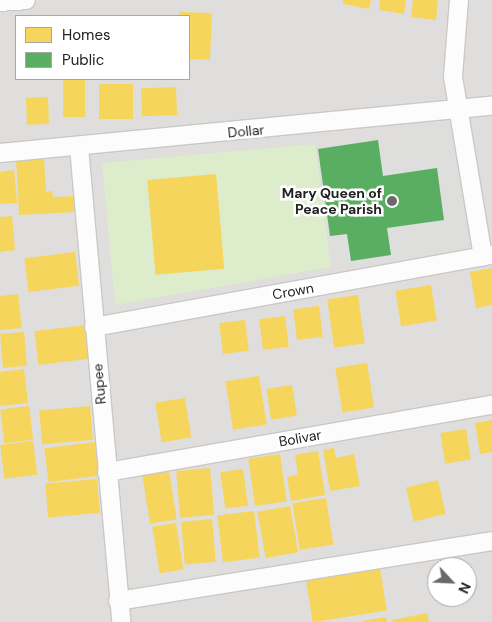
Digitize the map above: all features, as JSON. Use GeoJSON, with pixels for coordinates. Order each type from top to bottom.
{"type":"FeatureCollection","features":[{"type":"Feature","properties":{"kind":"street"},"geometry":{"type":"LineString","coordinates":[[0,2],[26,0]]}},
{"type":"Feature","properties":{"kind":"street"},"geometry":{"type":"LineString","coordinates":[[459,0],[453,77],[487,256]]}},
{"type":"Feature","properties":{"kind":"street","name":"Dollar"},"geometry":{"type":"LineString","coordinates":[[0,153],[459,111],[492,106]]}},
{"type":"Feature","properties":{"kind":"street","name":"Rupee"},"geometry":{"type":"LineString","coordinates":[[79,147],[120,622]]}},
{"type":"Feature","properties":{"kind":"street","name":"Crown"},"geometry":{"type":"LineString","coordinates":[[94,327],[487,256]]}},
{"type":"Feature","properties":{"kind":"street","name":"Bolivar"},"geometry":{"type":"LineString","coordinates":[[107,472],[492,405]]}},
{"type":"Feature","properties":{"kind":"street"},"geometry":{"type":"LineString","coordinates":[[118,600],[492,541]]}},
{"type":"Feature","properties":{"kind":"shaded area"},"geometry":{"type":"Polygon","coordinates":[[[0,0],[492,0],[492,622],[0,622],[0,0]]]}},
{"type":"Feature","properties":{"kind":"shaded area"},"geometry":{"type":"Polygon","coordinates":[[[448,132],[470,243],[338,268],[316,158],[448,132]]]}},
{"type":"Feature","properties":{"kind":"green space"},"geometry":{"type":"Polygon","coordinates":[[[315,144],[331,267],[115,305],[102,163],[315,144]]]}},
{"type":"Feature","properties":{"kind":"building: Homes"},"geometry":{"type":"Polygon","coordinates":[[[343,0],[371,0],[369,9],[343,4],[343,0]]]}},
{"type":"Feature","properties":{"kind":"building: Homes"},"geometry":{"type":"Polygon","coordinates":[[[380,0],[406,0],[404,14],[379,10],[380,0]]]}},
{"type":"Feature","properties":{"kind":"building: Homes"},"geometry":{"type":"Polygon","coordinates":[[[413,0],[438,0],[436,20],[411,17],[413,0]]]}},
{"type":"Feature","properties":{"kind":"building: Homes"},"geometry":{"type":"Polygon","coordinates":[[[179,12],[212,13],[210,60],[190,59],[190,15],[179,15],[179,12]]]}},
{"type":"Feature","properties":{"kind":"building: Homes"},"geometry":{"type":"Polygon","coordinates":[[[63,80],[85,80],[85,117],[63,117],[63,80]]]}},
{"type":"Feature","properties":{"kind":"building: Homes"},"geometry":{"type":"Polygon","coordinates":[[[99,84],[133,84],[133,119],[99,119],[99,84]]]}},
{"type":"Feature","properties":{"kind":"building: Homes"},"geometry":{"type":"Polygon","coordinates":[[[176,87],[177,115],[142,116],[141,88],[176,87]]]}},
{"type":"Feature","properties":{"kind":"building: Homes"},"geometry":{"type":"Polygon","coordinates":[[[48,97],[49,124],[27,125],[26,98],[48,97]]]}},
{"type":"Feature","properties":{"kind":"building: Homes"},"geometry":{"type":"Polygon","coordinates":[[[44,158],[46,192],[52,191],[53,197],[74,196],[75,212],[19,215],[16,159],[44,158]]]}},
{"type":"Feature","properties":{"kind":"building: Homes"},"geometry":{"type":"Polygon","coordinates":[[[14,170],[17,203],[0,204],[0,172],[14,170]]]}},
{"type":"Feature","properties":{"kind":"building: Homes"},"geometry":{"type":"Polygon","coordinates":[[[216,174],[224,269],[156,275],[147,180],[216,174]]]}},
{"type":"Feature","properties":{"kind":"building: Homes"},"geometry":{"type":"Polygon","coordinates":[[[12,216],[15,250],[0,252],[0,217],[12,216]]]}},
{"type":"Feature","properties":{"kind":"building: Homes"},"geometry":{"type":"Polygon","coordinates":[[[75,252],[79,286],[29,292],[24,258],[75,252]]]}},
{"type":"Feature","properties":{"kind":"building: Homes"},"geometry":{"type":"Polygon","coordinates":[[[492,268],[492,305],[476,308],[470,272],[492,268]]]}},
{"type":"Feature","properties":{"kind":"building: Homes"},"geometry":{"type":"Polygon","coordinates":[[[431,285],[437,321],[401,326],[395,291],[431,285]]]}},
{"type":"Feature","properties":{"kind":"building: Homes"},"geometry":{"type":"Polygon","coordinates":[[[18,294],[22,328],[0,330],[0,296],[18,294]]]}},
{"type":"Feature","properties":{"kind":"building: Homes"},"geometry":{"type":"Polygon","coordinates":[[[358,295],[365,344],[334,348],[327,299],[358,295]]]}},
{"type":"Feature","properties":{"kind":"building: Homes"},"geometry":{"type":"Polygon","coordinates":[[[319,306],[323,337],[297,340],[293,309],[319,306]]]}},
{"type":"Feature","properties":{"kind":"building: Homes"},"geometry":{"type":"Polygon","coordinates":[[[285,316],[289,347],[263,350],[259,319],[285,316]]]}},
{"type":"Feature","properties":{"kind":"building: Homes"},"geometry":{"type":"Polygon","coordinates":[[[245,320],[249,351],[223,354],[219,323],[245,320]]]}},
{"type":"Feature","properties":{"kind":"building: Homes"},"geometry":{"type":"Polygon","coordinates":[[[85,325],[89,359],[39,365],[34,331],[85,325]]]}},
{"type":"Feature","properties":{"kind":"building: Homes"},"geometry":{"type":"Polygon","coordinates":[[[24,332],[27,366],[3,368],[0,334],[24,332]]]}},
{"type":"Feature","properties":{"kind":"building: Homes"},"geometry":{"type":"Polygon","coordinates":[[[367,363],[374,407],[342,412],[335,368],[367,363]]]}},
{"type":"Feature","properties":{"kind":"building: Homes"},"geometry":{"type":"Polygon","coordinates":[[[24,369],[28,403],[0,406],[0,372],[24,369]]]}},
{"type":"Feature","properties":{"kind":"building: Homes"},"geometry":{"type":"Polygon","coordinates":[[[259,376],[267,424],[233,430],[225,381],[259,376]]]}},
{"type":"Feature","properties":{"kind":"building: Homes"},"geometry":{"type":"Polygon","coordinates":[[[292,385],[297,416],[271,420],[266,389],[292,385]]]}},
{"type":"Feature","properties":{"kind":"building: Homes"},"geometry":{"type":"Polygon","coordinates":[[[185,398],[191,438],[162,442],[155,403],[185,398]]]}},
{"type":"Feature","properties":{"kind":"building: Homes"},"geometry":{"type":"Polygon","coordinates":[[[29,406],[33,440],[4,443],[0,410],[29,406]]]}},
{"type":"Feature","properties":{"kind":"building: Homes"},"geometry":{"type":"Polygon","coordinates":[[[90,406],[93,440],[42,444],[39,410],[90,406]]]}},
{"type":"Feature","properties":{"kind":"building: Homes"},"geometry":{"type":"Polygon","coordinates":[[[492,420],[492,452],[480,454],[475,423],[492,420]]]}},
{"type":"Feature","properties":{"kind":"building: Homes"},"geometry":{"type":"Polygon","coordinates":[[[466,429],[471,460],[445,464],[440,433],[466,429]]]}},
{"type":"Feature","properties":{"kind":"building: Homes"},"geometry":{"type":"Polygon","coordinates":[[[33,441],[37,475],[4,479],[0,445],[33,441]]]}},
{"type":"Feature","properties":{"kind":"building: Homes"},"geometry":{"type":"Polygon","coordinates":[[[95,442],[99,476],[49,482],[44,448],[95,442]]]}},
{"type":"Feature","properties":{"kind":"building: Homes"},"geometry":{"type":"Polygon","coordinates":[[[334,448],[336,458],[354,454],[360,486],[330,491],[323,450],[334,448]]]}},
{"type":"Feature","properties":{"kind":"building: Homes"},"geometry":{"type":"Polygon","coordinates":[[[318,451],[325,495],[291,501],[287,477],[298,475],[295,455],[318,451]]]}},
{"type":"Feature","properties":{"kind":"building: Homes"},"geometry":{"type":"Polygon","coordinates":[[[280,454],[287,502],[255,506],[248,458],[280,454]]]}},
{"type":"Feature","properties":{"kind":"building: Homes"},"geometry":{"type":"Polygon","coordinates":[[[210,468],[214,515],[180,518],[176,471],[210,468]]]}},
{"type":"Feature","properties":{"kind":"building: Homes"},"geometry":{"type":"Polygon","coordinates":[[[243,469],[248,506],[225,509],[220,472],[243,469]]]}},
{"type":"Feature","properties":{"kind":"building: Homes"},"geometry":{"type":"Polygon","coordinates":[[[169,471],[177,519],[150,524],[142,475],[169,471]]]}},
{"type":"Feature","properties":{"kind":"building: Homes"},"geometry":{"type":"Polygon","coordinates":[[[97,479],[100,513],[48,517],[45,484],[97,479]]]}},
{"type":"Feature","properties":{"kind":"building: Homes"},"geometry":{"type":"Polygon","coordinates":[[[438,480],[446,514],[414,522],[406,487],[438,480]]]}},
{"type":"Feature","properties":{"kind":"building: Homes"},"geometry":{"type":"Polygon","coordinates":[[[326,498],[333,544],[300,550],[292,503],[326,498]]]}},
{"type":"Feature","properties":{"kind":"building: Homes"},"geometry":{"type":"Polygon","coordinates":[[[290,506],[298,552],[266,558],[258,512],[290,506]]]}},
{"type":"Feature","properties":{"kind":"building: Homes"},"geometry":{"type":"Polygon","coordinates":[[[254,511],[260,558],[223,562],[217,516],[254,511]]]}},
{"type":"Feature","properties":{"kind":"building: Homes"},"geometry":{"type":"Polygon","coordinates":[[[212,519],[216,562],[185,565],[181,522],[212,519]]]}},
{"type":"Feature","properties":{"kind":"building: Homes"},"geometry":{"type":"Polygon","coordinates":[[[176,523],[183,569],[160,573],[152,527],[176,523]]]}},
{"type":"Feature","properties":{"kind":"building: Homes"},"geometry":{"type":"Polygon","coordinates":[[[380,568],[387,610],[313,622],[306,580],[380,568]]]}},
{"type":"Feature","properties":{"kind":"building: Homes"},"geometry":{"type":"Polygon","coordinates":[[[427,613],[429,622],[392,622],[392,620],[427,613]]]}},
{"type":"Feature","properties":{"kind":"building: Homes"},"geometry":{"type":"Polygon","coordinates":[[[386,617],[387,622],[362,622],[362,621],[386,617]]]}},
{"type":"Feature","properties":{"kind":"building: Public"},"geometry":{"type":"Polygon","coordinates":[[[378,140],[383,176],[437,168],[444,220],[387,228],[391,255],[351,261],[347,234],[330,236],[318,149],[378,140]]]}},
{"type":"Feature","properties":{"kind":"place","name":"Mary Queen of Peace Parish"},"geometry":{"type":"Point","coordinates":[392,201]}}]}
